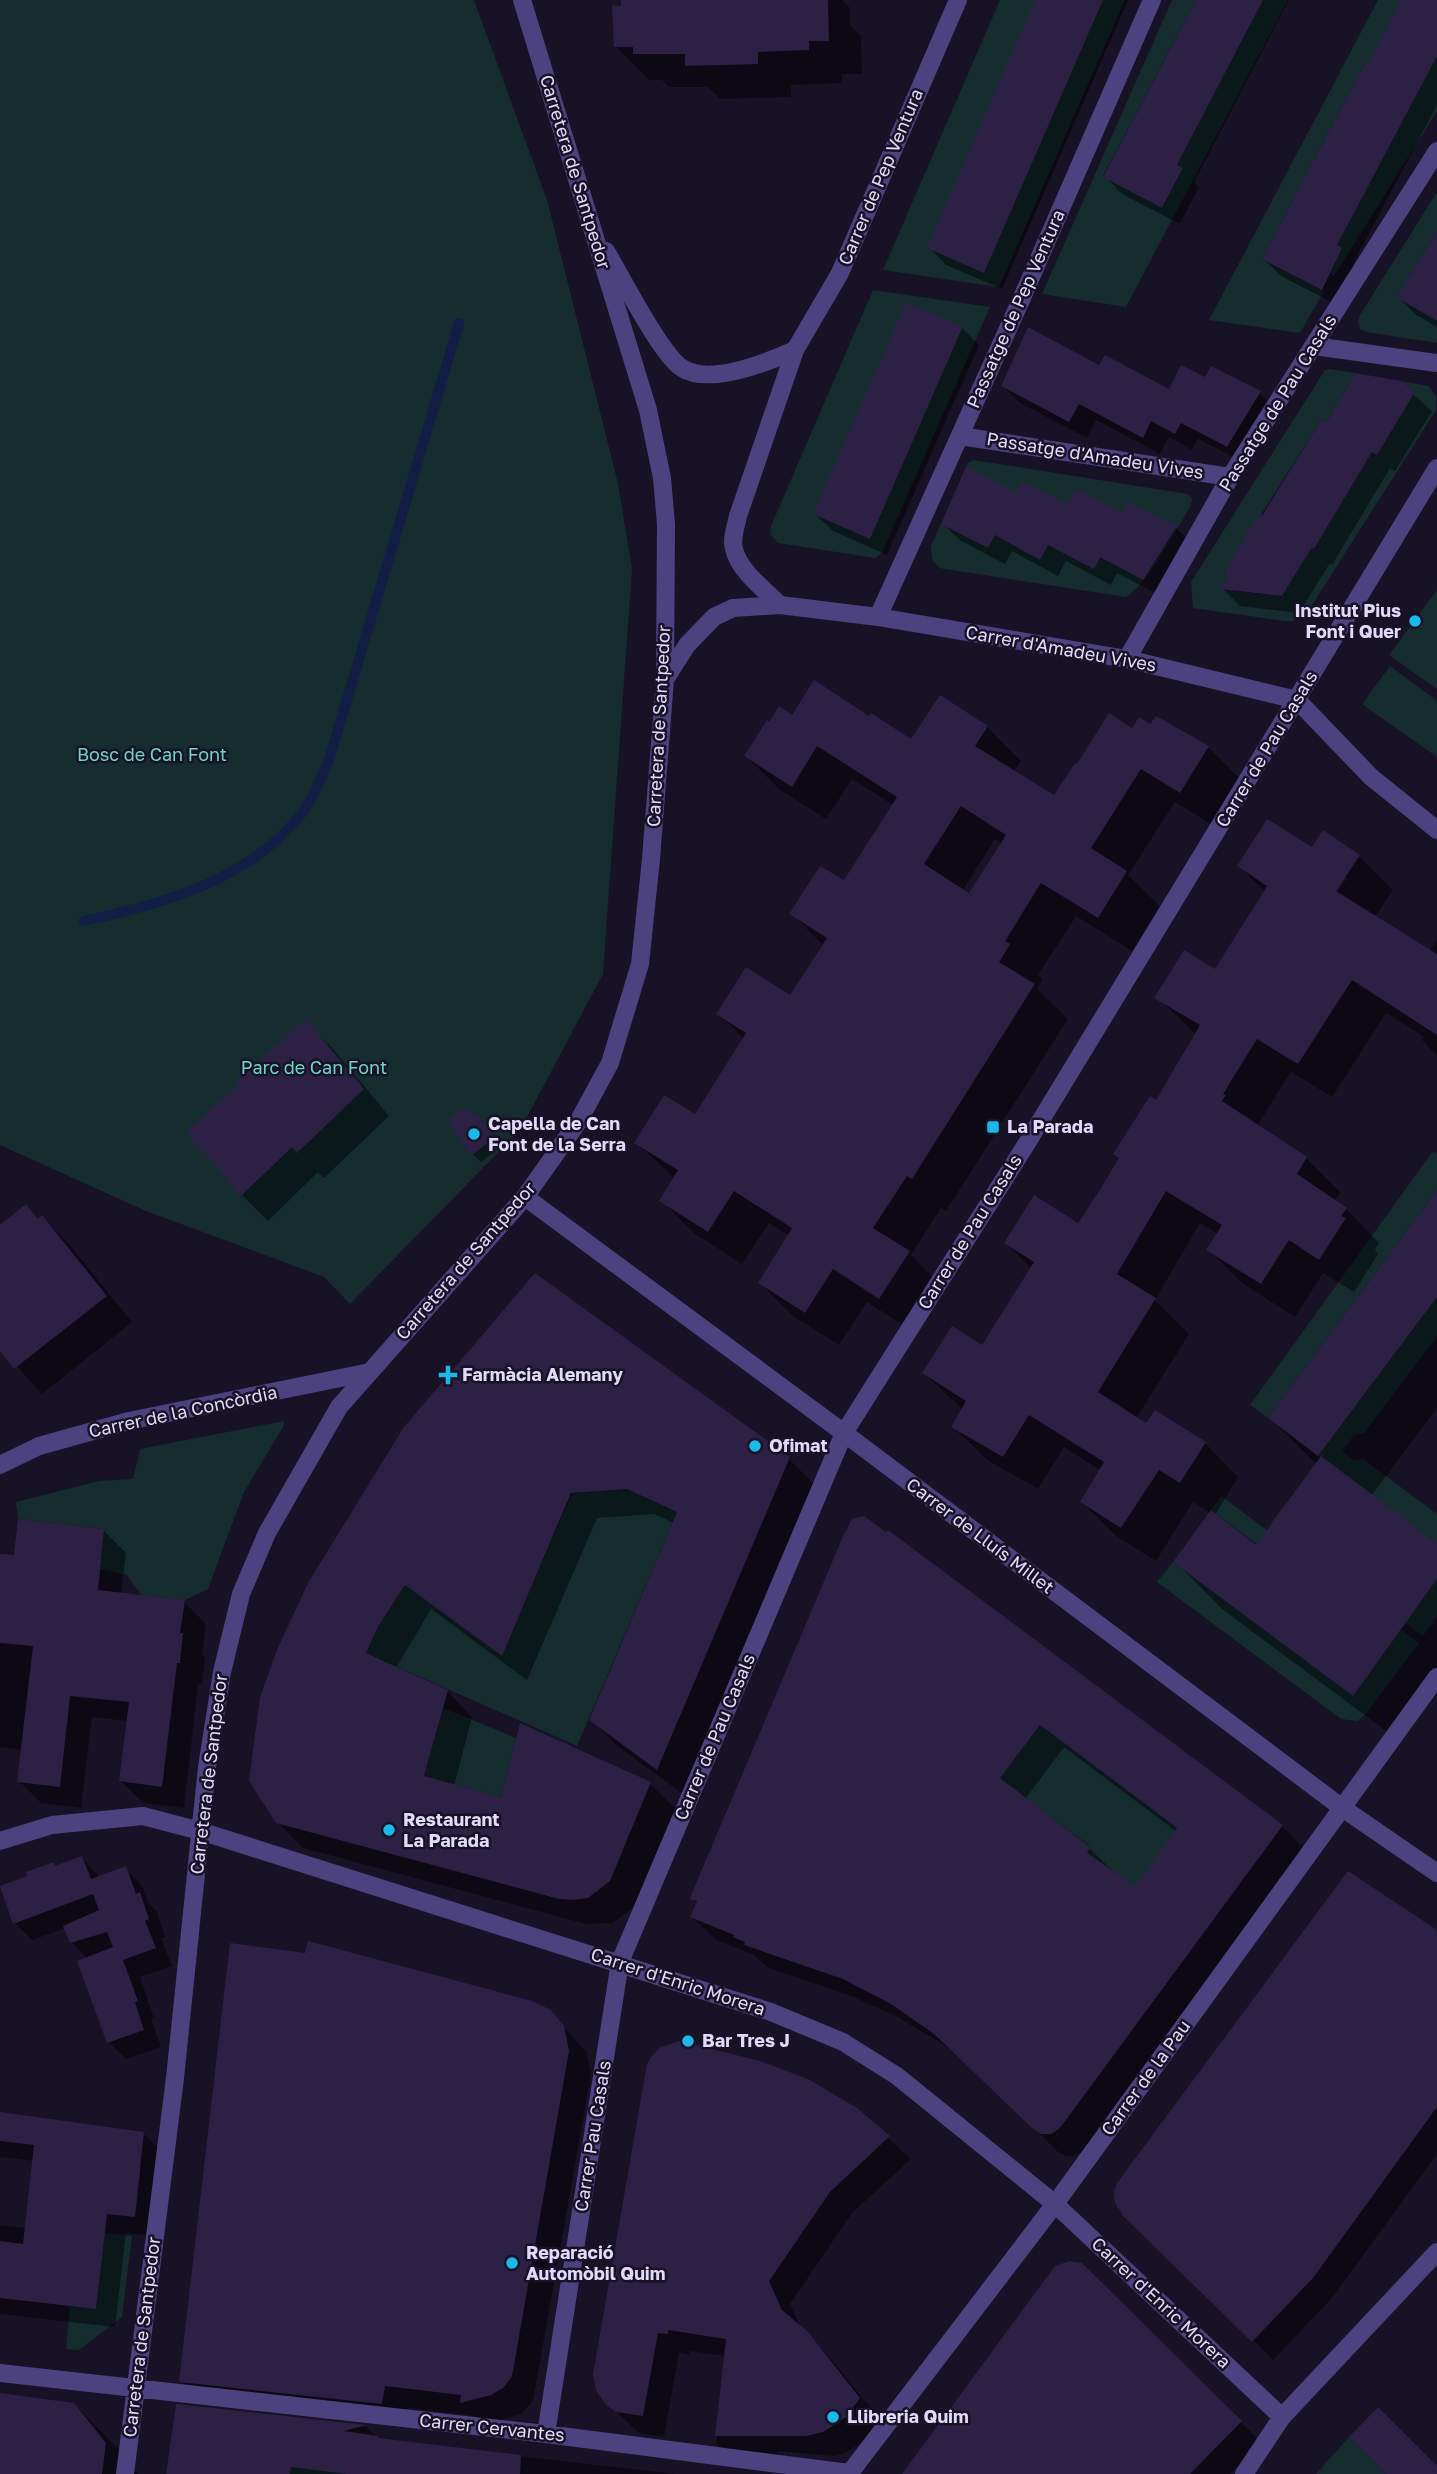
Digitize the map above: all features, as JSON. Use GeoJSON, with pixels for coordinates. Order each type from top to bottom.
{"type":"FeatureCollection","features":[{"type":"Feature","properties":{"kind":"street","name":"Carretera de Santpedor"},"geometry":{"type":"LineString","coordinates":[[125,2474],[175,2078],[200,1830],[222,1672],[241,1594],[267,1533],[339,1407],[524,1197],[578,1122],[610,1063],[640,964],[665,679],[666,524],[663,478],[648,410],[522,0]]}},
{"type":"Feature","properties":{"kind":"street","name":"Carrer de Pep Ventura"},"geometry":{"type":"LineString","coordinates":[[780,605],[743,566],[734,550],[734,534],[795,350],[840,272],[958,0]]}},
{"type":"Feature","properties":{"kind":"street","name":"Passatge de Pep Ventura"},"geometry":{"type":"LineString","coordinates":[[878,617],[961,436],[1152,0]]}},
{"type":"Feature","properties":{"kind":"street","name":"Passatge de Pau Casals"},"geometry":{"type":"LineString","coordinates":[[1127,659],[1230,477],[1437,150]]}},
{"type":"Feature","properties":{"kind":"street"},"geometry":{"type":"LineString","coordinates":[[592,227],[668,355],[683,369],[706,374],[729,374],[795,350]]}},
{"type":"Feature","properties":{"kind":"street"},"geometry":{"type":"LineString","coordinates":[[1314,346],[1437,363]]}},
{"type":"Feature","properties":{"kind":"street","name":"Passatge d'Amadeu Vives"},"geometry":{"type":"LineString","coordinates":[[961,436],[1230,477]]}},
{"type":"Feature","properties":{"kind":"street","name":"Carrer de Pau Casals"},"geometry":{"type":"LineString","coordinates":[[620,1962],[844,1433],[1033,1132],[1437,468]]}},
{"type":"Feature","properties":{"kind":"street","name":"Carrer d'Amadeu Vives"},"geometry":{"type":"LineString","coordinates":[[665,679],[692,638],[714,617],[733,608],[780,605],[878,617],[1127,659],[1297,700]]}},
{"type":"Feature","properties":{"kind":"street"},"geometry":{"type":"LineString","coordinates":[[1297,700],[1371,777],[1437,831]]}},
{"type":"Feature","properties":{"kind":"street","name":"Carrer de Lluís Millet"},"geometry":{"type":"LineString","coordinates":[[524,1197],[844,1433],[1341,1807],[1437,1872]]}},
{"type":"Feature","properties":{"kind":"street","name":"Carrer de la Concòrdia"},"geometry":{"type":"LineString","coordinates":[[0,1465],[39,1446],[129,1421],[370,1372]]}},
{"type":"Feature","properties":{"kind":"street","name":"Carrer de la Pau"},"geometry":{"type":"LineString","coordinates":[[849,2474],[1055,2204],[1437,1677]]}},
{"type":"Feature","properties":{"kind":"street","name":"Carrer d'Enric Morera"},"geometry":{"type":"LineString","coordinates":[[0,1840],[52,1825],[143,1816],[200,1830],[620,1962],[771,2012],[843,2042],[897,2076],[1055,2204],[1282,2417]]}},
{"type":"Feature","properties":{"kind":"street","name":"Carrer Pau Casals"},"geometry":{"type":"LineString","coordinates":[[546,2434],[620,1962]]}},
{"type":"Feature","properties":{"kind":"street"},"geometry":{"type":"LineString","coordinates":[[1244,2474],[1282,2417],[1437,2252]]}},
{"type":"Feature","properties":{"kind":"street","name":"Carrer Cervantes"},"geometry":{"type":"LineString","coordinates":[[0,2373],[546,2434],[849,2474]]}},
{"type":"Feature","properties":{"kind":"green space"},"geometry":{"type":"Polygon","coordinates":[[[0,0],[474,0],[547,200],[618,484],[632,569],[603,974],[520,1130],[350,1304],[324,1277],[146,1211],[0,1145],[0,0]]]}},
{"type":"Feature","properties":{"kind":"green space"},"geometry":{"type":"Polygon","coordinates":[[[1000,0],[1125,0],[999,287],[883,270],[1000,0]]]}},
{"type":"Feature","properties":{"kind":"green space"},"geometry":{"type":"Polygon","coordinates":[[[1172,0],[1196,0],[1103,176],[1162,208],[1183,169],[1177,165],[1260,5],[1251,0],[1288,0],[1126,307],[1042,294],[1172,0]]]}},
{"type":"Feature","properties":{"kind":"green space"},"geometry":{"type":"Polygon","coordinates":[[[1378,0],[1401,0],[1437,50],[1437,111],[1334,276],[1330,273],[1342,248],[1337,245],[1419,89],[1366,61],[1262,259],[1324,291],[1300,333],[1209,320],[1378,0]]]}},
{"type":"Feature","properties":{"kind":"green space"},"geometry":{"type":"Polygon","coordinates":[[[1437,192],[1437,232],[1396,297],[1429,316],[1437,309],[1437,343],[1360,329],[1360,315],[1437,192]]]}},
{"type":"Feature","properties":{"kind":"green space"},"geometry":{"type":"Polygon","coordinates":[[[873,290],[990,307],[882,553],[875,558],[778,543],[770,534],[771,526],[873,290]]]}},
{"type":"Feature","properties":{"kind":"green space"},"geometry":{"type":"Polygon","coordinates":[[[1325,370],[1355,373],[1326,423],[1321,420],[1224,573],[1228,576],[1223,584],[1235,591],[1260,594],[1265,587],[1281,597],[1312,547],[1315,548],[1372,452],[1377,455],[1415,392],[1401,381],[1429,386],[1436,396],[1436,410],[1307,613],[1293,621],[1285,621],[1193,608],[1191,582],[1325,370]]]}},
{"type":"Feature","properties":{"kind":"green space"},"geometry":{"type":"Polygon","coordinates":[[[973,460],[1188,494],[1192,499],[1190,507],[1151,570],[1126,597],[939,568],[932,559],[931,546],[968,463],[973,460]]]}},
{"type":"Feature","properties":{"kind":"green space"},"geometry":{"type":"Polygon","coordinates":[[[1437,590],[1437,689],[1389,655],[1437,590]]]}},
{"type":"Feature","properties":{"kind":"green space"},"geometry":{"type":"Polygon","coordinates":[[[1390,666],[1437,701],[1437,757],[1362,704],[1390,666]]]}},
{"type":"Feature","properties":{"kind":"green space"},"geometry":{"type":"Polygon","coordinates":[[[1433,1151],[1437,1154],[1437,1190],[1268,1418],[1250,1405],[1433,1151]]]}},
{"type":"Feature","properties":{"kind":"green space"},"geometry":{"type":"Polygon","coordinates":[[[1437,1297],[1437,1336],[1364,1433],[1354,1435],[1342,1451],[1353,1460],[1363,1459],[1437,1514],[1437,1543],[1318,1456],[1437,1297]]]}},
{"type":"Feature","properties":{"kind":"green space"},"geometry":{"type":"Polygon","coordinates":[[[284,1421],[244,1492],[208,1589],[185,1600],[141,1595],[127,1575],[100,1569],[104,1529],[18,1519],[16,1502],[99,1481],[133,1479],[140,1449],[284,1421]]]}},
{"type":"Feature","properties":{"kind":"green space"},"geometry":{"type":"Polygon","coordinates":[[[627,1489],[677,1512],[577,1746],[366,1653],[378,1627],[405,1585],[502,1655],[572,1493],[627,1489]]]}},
{"type":"Feature","properties":{"kind":"green space"},"geometry":{"type":"Polygon","coordinates":[[[1221,1496],[1419,1643],[1365,1715],[1357,1721],[1341,1719],[1157,1582],[1173,1562],[1353,1695],[1390,1644],[1211,1510],[1221,1496]]]}},
{"type":"Feature","properties":{"kind":"green space"},"geometry":{"type":"Polygon","coordinates":[[[1283,1507],[1416,1607],[1437,1579],[1437,1617],[1423,1636],[1271,1523],[1283,1507]]]}},
{"type":"Feature","properties":{"kind":"green space"},"geometry":{"type":"Polygon","coordinates":[[[443,1708],[516,1738],[501,1797],[424,1776],[443,1708]]]}},
{"type":"Feature","properties":{"kind":"green space"},"geometry":{"type":"Polygon","coordinates":[[[994,1715],[1029,1740],[1040,1725],[1185,1834],[1135,1886],[1121,1877],[1113,1887],[1085,1855],[1090,1846],[999,1779],[994,1715]]]}},
{"type":"Feature","properties":{"kind":"green space"},"geometry":{"type":"Polygon","coordinates":[[[104,2233],[132,2236],[122,2317],[79,2350],[66,2349],[70,2306],[96,2309],[104,2233]]]}},
{"type":"Feature","properties":{"kind":"green space"},"geometry":{"type":"Polygon","coordinates":[[[1349,2437],[1386,2474],[1316,2474],[1349,2437]]]}},
{"type":"Feature","properties":{"kind":"green space"},"geometry":{"type":"Polygon","coordinates":[[[291,2467],[346,2474],[290,2474],[291,2467]]]}},
{"type":"Feature","properties":{"kind":"building"},"geometry":{"type":"Polygon","coordinates":[[[621,0],[828,0],[829,41],[809,41],[809,50],[758,52],[758,64],[685,66],[685,54],[633,54],[633,47],[614,47],[612,5],[621,6],[621,0]]]}},
{"type":"Feature","properties":{"kind":"building"},"geometry":{"type":"Polygon","coordinates":[[[1035,0],[1103,0],[984,273],[927,248],[1035,0]]]}},
{"type":"Feature","properties":{"kind":"building"},"geometry":{"type":"Polygon","coordinates":[[[1196,0],[1263,0],[1177,165],[1183,168],[1162,208],[1103,177],[1196,0]]]}},
{"type":"Feature","properties":{"kind":"building"},"geometry":{"type":"Polygon","coordinates":[[[1401,0],[1437,0],[1437,56],[1337,245],[1342,248],[1322,290],[1262,259],[1401,0]]]}},
{"type":"Feature","properties":{"kind":"building"},"geometry":{"type":"Polygon","coordinates":[[[1437,232],[1437,321],[1396,297],[1437,232]]]}},
{"type":"Feature","properties":{"kind":"building"},"geometry":{"type":"Polygon","coordinates":[[[906,303],[963,326],[870,539],[813,514],[906,303]]]}},
{"type":"Feature","properties":{"kind":"building"},"geometry":{"type":"Polygon","coordinates":[[[1028,327],[1099,365],[1105,355],[1169,389],[1181,365],[1205,377],[1211,366],[1261,391],[1227,447],[1181,423],[1175,434],[1151,421],[1143,438],[1079,404],[1069,422],[1001,386],[1028,327]]]}},
{"type":"Feature","properties":{"kind":"building"},"geometry":{"type":"Polygon","coordinates":[[[1355,373],[1401,381],[1415,392],[1377,455],[1372,452],[1314,549],[1312,547],[1282,596],[1220,589],[1228,576],[1224,573],[1259,514],[1262,516],[1321,420],[1326,423],[1355,373]]]}},
{"type":"Feature","properties":{"kind":"building"},"geometry":{"type":"Polygon","coordinates":[[[966,467],[1016,492],[1022,481],[1068,504],[1076,489],[1122,513],[1128,502],[1177,526],[1143,580],[1100,557],[1094,569],[1048,545],[1040,560],[995,535],[988,548],[941,524],[966,467]]]}},
{"type":"Feature","properties":{"kind":"building"},"geometry":{"type":"Polygon","coordinates":[[[814,680],[869,716],[871,713],[911,739],[940,695],[988,726],[975,746],[1054,795],[1109,713],[1132,728],[1139,717],[1150,724],[1156,716],[1209,746],[1180,793],[1141,769],[1091,848],[1127,871],[1098,918],[1041,883],[1005,941],[1010,944],[999,962],[1035,984],[912,1179],[907,1176],[873,1228],[910,1251],[879,1299],[833,1269],[805,1313],[758,1283],[792,1228],[734,1191],[708,1232],[659,1201],[678,1170],[634,1143],[664,1095],[695,1114],[746,1033],[716,1014],[746,967],[790,995],[827,938],[789,914],[820,866],[844,880],[897,797],[817,746],[792,787],[744,756],[779,706],[792,715],[814,680]],[[961,806],[924,864],[969,893],[1006,835],[961,806]]]}},
{"type":"Feature","properties":{"kind":"building"},"geometry":{"type":"Polygon","coordinates":[[[1267,819],[1312,847],[1323,830],[1360,855],[1336,891],[1437,954],[1437,1035],[1352,980],[1298,1064],[1257,1039],[1223,1094],[1226,1095],[1222,1101],[1307,1157],[1297,1174],[1347,1208],[1341,1216],[1346,1218],[1319,1260],[1289,1240],[1261,1284],[1206,1250],[1222,1225],[1166,1191],[1117,1274],[1156,1298],[1098,1392],[1146,1423],[1155,1410],[1206,1442],[1180,1483],[1159,1470],[1121,1528],[1080,1502],[1104,1462],[1029,1415],[1003,1457],[951,1427],[966,1401],[922,1373],[952,1326],[982,1345],[1034,1262],[1004,1243],[1034,1195],[1078,1223],[1119,1158],[1113,1154],[1150,1096],[1156,1100],[1200,1025],[1154,998],[1184,950],[1215,969],[1267,886],[1237,866],[1267,819]]]}},
{"type":"Feature","properties":{"kind":"building"},"geometry":{"type":"Polygon","coordinates":[[[306,1019],[364,1089],[297,1153],[292,1147],[241,1196],[186,1132],[239,1084],[236,1081],[306,1019]]]}},
{"type":"Feature","properties":{"kind":"building","name":"Capella de Can Font de la Serra"},"geometry":{"type":"Polygon","coordinates":[[[458,1111],[476,1114],[495,1137],[472,1155],[451,1128],[449,1119],[458,1111]]]}},
{"type":"Feature","properties":{"kind":"building"},"geometry":{"type":"Polygon","coordinates":[[[1437,1190],[1437,1297],[1318,1456],[1268,1418],[1437,1190]]]}},
{"type":"Feature","properties":{"kind":"building"},"geometry":{"type":"Polygon","coordinates":[[[26,1204],[38,1219],[42,1215],[107,1296],[14,1369],[0,1351],[0,1225],[26,1204]]]}},
{"type":"Feature","properties":{"kind":"building"},"geometry":{"type":"Polygon","coordinates":[[[535,1273],[790,1457],[657,1770],[589,1720],[677,1512],[627,1489],[571,1493],[502,1656],[405,1585],[378,1627],[366,1653],[448,1690],[424,1776],[501,1797],[520,1723],[651,1782],[610,1881],[588,1898],[574,1900],[559,1899],[276,1823],[249,1781],[260,1697],[277,1650],[308,1583],[404,1427],[535,1273]]]}},
{"type":"Feature","properties":{"kind":"building"},"geometry":{"type":"Polygon","coordinates":[[[1321,1456],[1437,1543],[1437,1579],[1353,1696],[1173,1562],[1211,1510],[1256,1545],[1321,1456]]]}},
{"type":"Feature","properties":{"kind":"building"},"geometry":{"type":"Polygon","coordinates":[[[864,1516],[886,1532],[888,1530],[1283,1825],[1060,2128],[1051,2134],[1041,2134],[1033,2129],[934,2034],[891,2004],[843,1979],[744,1945],[745,1942],[733,1937],[734,1935],[690,1917],[697,1901],[690,1899],[692,1893],[852,1519],[864,1516]],[[1040,1725],[1000,1778],[1090,1847],[1087,1853],[1135,1886],[1177,1828],[1040,1725]]]}},
{"type":"Feature","properties":{"kind":"building"},"geometry":{"type":"Polygon","coordinates":[[[18,1519],[104,1529],[98,1590],[185,1600],[180,1633],[183,1633],[180,1663],[177,1663],[162,1787],[119,1781],[129,1702],[70,1696],[60,1787],[17,1782],[33,1646],[0,1643],[0,1554],[14,1555],[18,1519]]]}},
{"type":"Feature","properties":{"kind":"building"},"geometry":{"type":"Polygon","coordinates":[[[82,1856],[91,1879],[126,1866],[136,1894],[140,1892],[149,1919],[145,1921],[156,1948],[123,1960],[138,2001],[135,2002],[144,2030],[107,2043],[77,1961],[113,1947],[107,1932],[70,1943],[63,1926],[99,1910],[93,1894],[13,1924],[0,1886],[27,1876],[26,1872],[54,1862],[55,1866],[82,1856]]]}},
{"type":"Feature","properties":{"kind":"building"},"geometry":{"type":"Polygon","coordinates":[[[1348,1871],[1437,1930],[1437,2107],[1313,2278],[1252,2342],[1124,2217],[1115,2203],[1114,2192],[1117,2183],[1348,1871]]]}},
{"type":"Feature","properties":{"kind":"building"},"geometry":{"type":"Polygon","coordinates":[[[308,1941],[532,2001],[551,2010],[564,2026],[569,2051],[513,2371],[503,2388],[491,2395],[460,2403],[461,2395],[385,2386],[382,2404],[179,2382],[230,1943],[305,1953],[308,1941]]]}},
{"type":"Feature","properties":{"kind":"building"},"geometry":{"type":"Polygon","coordinates":[[[679,2041],[760,2061],[808,2079],[857,2108],[890,2136],[830,2192],[769,2281],[782,2310],[808,2332],[860,2398],[846,2417],[823,2432],[806,2436],[715,2436],[726,2339],[668,2330],[668,2334],[658,2333],[643,2416],[616,2412],[605,2404],[596,2390],[593,2374],[647,2064],[659,2048],[679,2041]]]}},
{"type":"Feature","properties":{"kind":"building"},"geometry":{"type":"Polygon","coordinates":[[[0,2112],[144,2132],[135,2217],[107,2214],[96,2309],[0,2298],[0,2241],[23,2244],[34,2145],[0,2141],[0,2112]]]}},
{"type":"Feature","properties":{"kind":"building"},"geometry":{"type":"Polygon","coordinates":[[[1069,2261],[1082,2263],[1242,2421],[1190,2474],[902,2474],[1055,2266],[1069,2261]]]}},
{"type":"Feature","properties":{"kind":"building"},"geometry":{"type":"Polygon","coordinates":[[[0,2393],[74,2403],[106,2443],[102,2474],[0,2474],[0,2393]]]}},
{"type":"Feature","properties":{"kind":"building"},"geometry":{"type":"Polygon","coordinates":[[[176,2404],[366,2425],[344,2431],[378,2438],[521,2455],[520,2474],[346,2474],[291,2467],[290,2474],[166,2474],[176,2404]]]}},
{"type":"Feature","properties":{"kind":"building"},"geometry":{"type":"Polygon","coordinates":[[[1378,2407],[1437,2466],[1437,2474],[1386,2474],[1349,2437],[1378,2407]]]}},
{"type":"Feature","properties":{"kind":"waterway"},"geometry":{"type":"LineString","coordinates":[[84,921],[174,897],[231,872],[257,856],[281,836],[306,807],[329,760],[459,323]]}},
{"type":"Feature","properties":{"kind":"place","name":"Institut Pius Font i Quer"},"geometry":{"type":"Point","coordinates":[1415,621]}},
{"type":"Feature","properties":{"kind":"place","name":"La Parada"},"geometry":{"type":"Point","coordinates":[993,1127]}},
{"type":"Feature","properties":{"kind":"place","name":"Capella de Can Font de la Serra"},"geometry":{"type":"Point","coordinates":[474,1134]}},
{"type":"Feature","properties":{"kind":"place","name":"Farmàcia Alemany"},"geometry":{"type":"Point","coordinates":[448,1375]}},
{"type":"Feature","properties":{"kind":"place","name":"Ofimat"},"geometry":{"type":"Point","coordinates":[755,1446]}},
{"type":"Feature","properties":{"kind":"place","name":"Restaurant La Parada"},"geometry":{"type":"Point","coordinates":[389,1830]}},
{"type":"Feature","properties":{"kind":"place","name":"Bar Tres J"},"geometry":{"type":"Point","coordinates":[688,2041]}},
{"type":"Feature","properties":{"kind":"place","name":"Reparació Automòbil Quim"},"geometry":{"type":"Point","coordinates":[512,2263]}},
{"type":"Feature","properties":{"kind":"place","name":"Llibreria Quim"},"geometry":{"type":"Point","coordinates":[833,2417]}},
{"type":"Feature","properties":{"kind":"park label","name":"Bosc de Can Font"},"geometry":{"type":"Point","coordinates":[152,755]}},
{"type":"Feature","properties":{"kind":"park label","name":"Parc de Can Font"},"geometry":{"type":"Point","coordinates":[314,1068]}}]}
